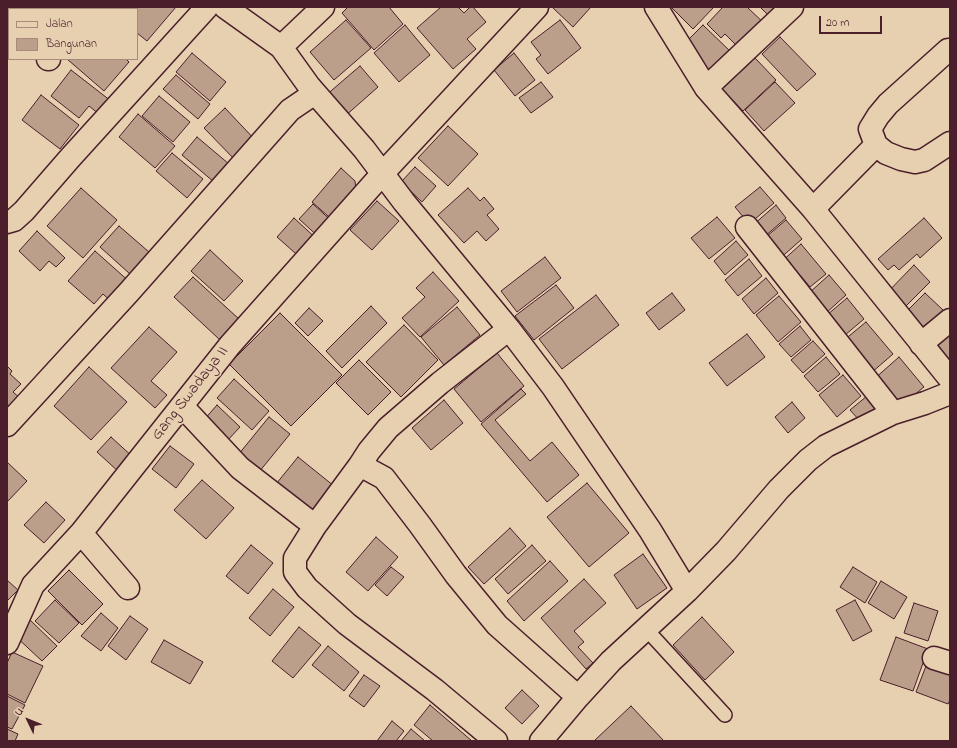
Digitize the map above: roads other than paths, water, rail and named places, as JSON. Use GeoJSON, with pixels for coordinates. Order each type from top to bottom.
{"type":"FeatureCollection","features":[{"type":"Feature","properties":{"kind":"street"},"geometry":{"type":"LineString","coordinates":[[7,222],[14,220],[24,211],[207,7]]}},
{"type":"Feature","properties":{"kind":"street"},"geometry":{"type":"LineString","coordinates":[[225,7],[280,48],[315,93],[364,149],[404,202],[509,329],[554,387],[650,530],[687,591]]}},
{"type":"Feature","properties":{"kind":"street"},"geometry":{"type":"LineString","coordinates":[[280,48],[324,7]]}},
{"type":"Feature","properties":{"kind":"street","name":"Gang Swadaya II"},"geometry":{"type":"LineString","coordinates":[[9,631],[34,585],[81,533],[230,345],[383,173],[537,7]]}},
{"type":"Feature","properties":{"kind":"street"},"geometry":{"type":"LineString","coordinates":[[656,7],[706,88],[813,209],[950,379]]}},
{"type":"Feature","properties":{"kind":"street"},"geometry":{"type":"LineString","coordinates":[[706,88],[792,7]]}},
{"type":"Feature","properties":{"kind":"street"},"geometry":{"type":"LineString","coordinates":[[950,50],[948,50],[888,104],[870,129],[876,145],[886,153],[901,160],[914,162],[924,160],[950,143]]}},
{"type":"Feature","properties":{"kind":"street"},"geometry":{"type":"LineString","coordinates":[[7,425],[130,292],[290,110],[315,93]]}},
{"type":"Feature","properties":{"kind":"street"},"geometry":{"type":"LineString","coordinates":[[813,209],[876,145]]}},
{"type":"Feature","properties":{"kind":"street"},"geometry":{"type":"LineString","coordinates":[[747,227],[893,413]]}},
{"type":"Feature","properties":{"kind":"street"},"geometry":{"type":"LineString","coordinates":[[921,344],[950,320]]}},
{"type":"Feature","properties":{"kind":"street"},"geometry":{"type":"LineString","coordinates":[[496,741],[435,690],[347,624],[307,588],[295,572],[295,558],[315,526],[369,451],[388,428],[440,383],[509,329]]}},
{"type":"Feature","properties":{"kind":"street"},"geometry":{"type":"LineString","coordinates":[[541,741],[611,661],[687,591],[726,550],[779,489],[808,460],[826,446],[893,413],[912,408],[950,393]]}},
{"type":"Feature","properties":{"kind":"street"},"geometry":{"type":"LineString","coordinates":[[182,406],[240,468],[315,526]]}},
{"type":"Feature","properties":{"kind":"street"},"geometry":{"type":"LineString","coordinates":[[360,465],[384,478],[456,575],[498,625],[578,697]]}},
{"type":"Feature","properties":{"kind":"street"},"geometry":{"type":"LineString","coordinates":[[81,533],[128,588]]}},
{"type":"Feature","properties":{"kind":"lane"},"geometry":{"type":"LineString","coordinates":[[646,629],[725,715]]}}]}
